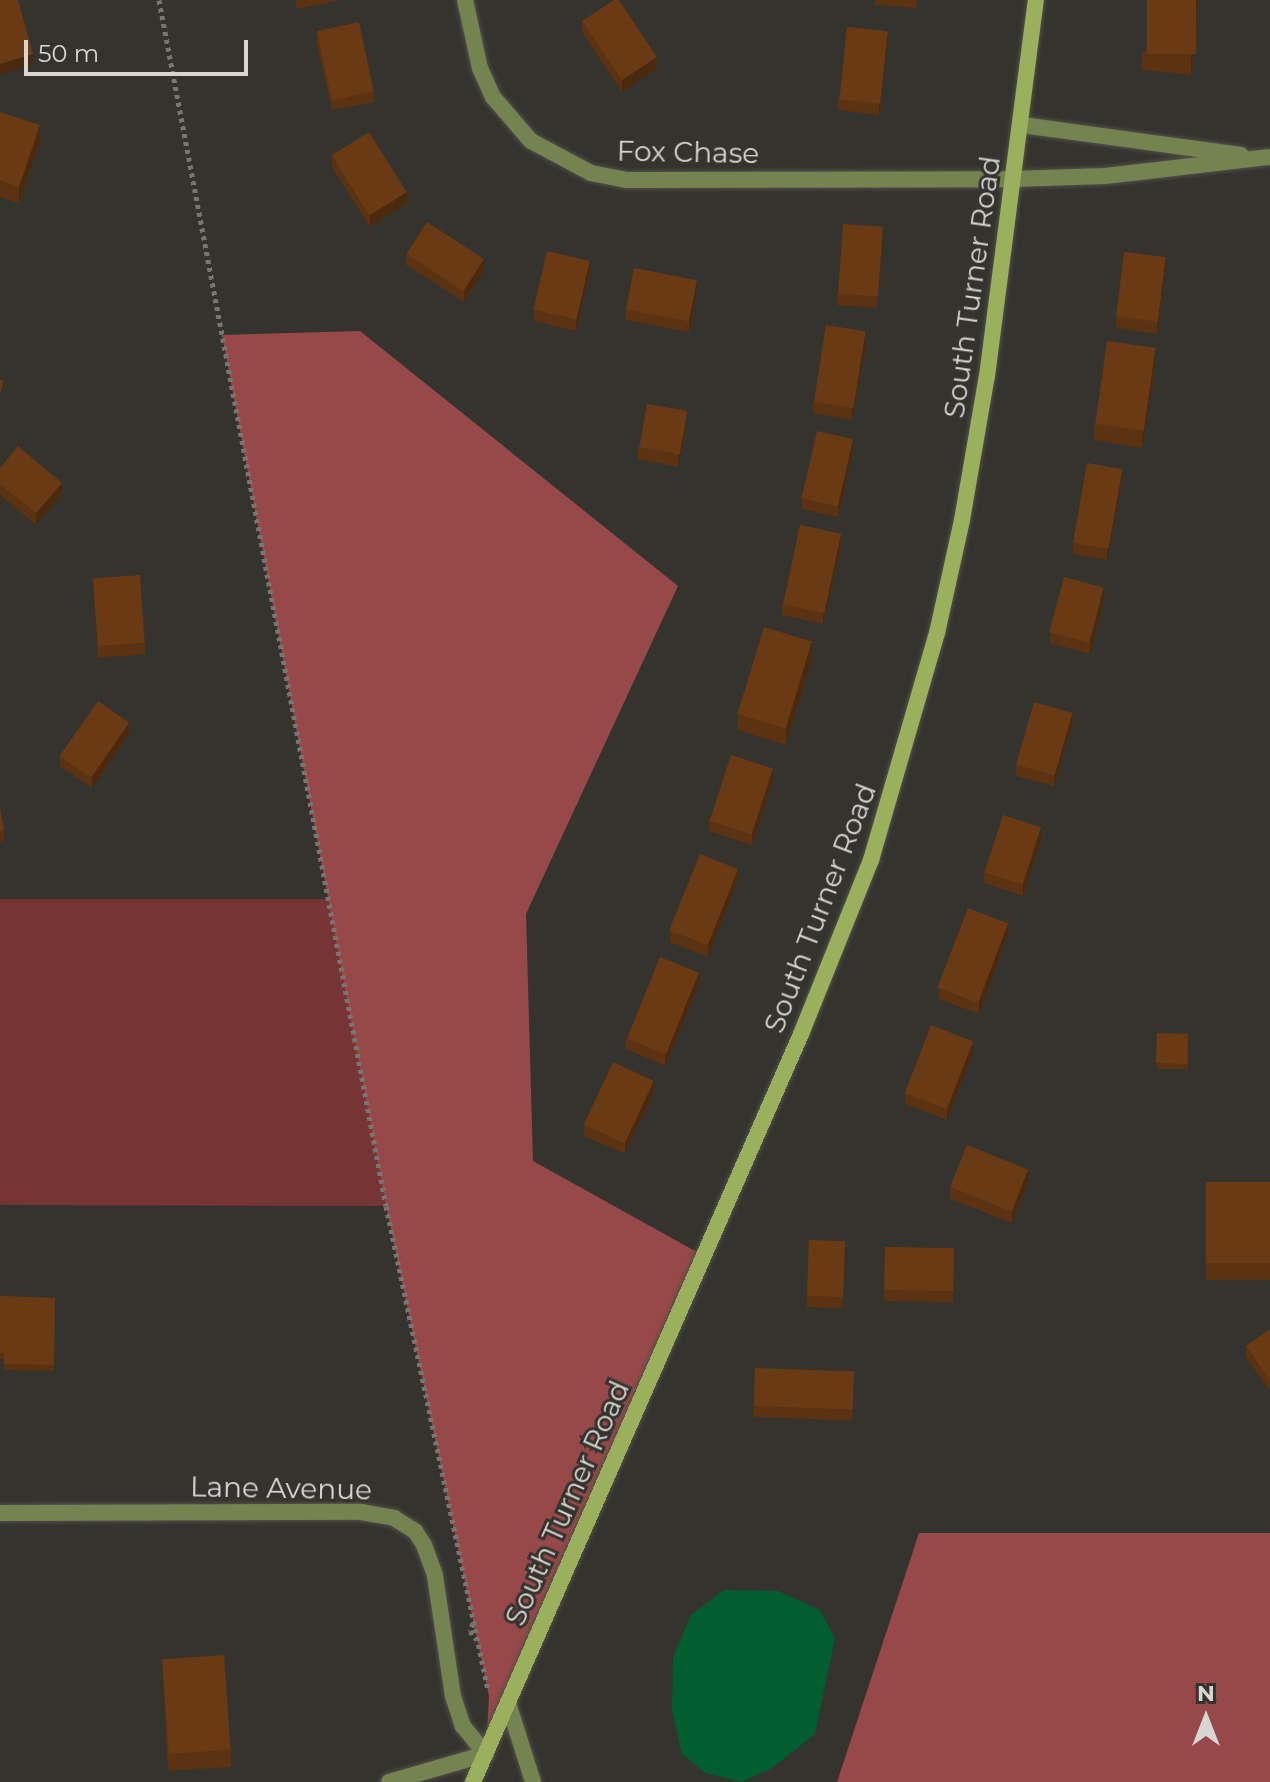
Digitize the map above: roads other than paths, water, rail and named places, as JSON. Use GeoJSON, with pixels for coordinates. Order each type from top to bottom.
{"type":"FeatureCollection","features":[{"type":"Feature","properties":{"kind":"street","name":"Fox Chase"},"geometry":{"type":"LineString","coordinates":[[465,0],[480,68],[493,97],[531,141],[591,173],[627,180],[1013,179],[1134,174],[1264,158]]}},
{"type":"Feature","properties":{"kind":"street","name":"South Turner Road"},"geometry":{"type":"LineString","coordinates":[[473,1782],[801,1034],[871,860],[914,721],[962,520],[1022,125],[1036,0]]}},
{"type":"Feature","properties":{"kind":"street"},"geometry":{"type":"LineString","coordinates":[[1022,125],[1264,158]]}},
{"type":"Feature","properties":{"kind":"street","name":"Lane Avenue"},"geometry":{"type":"LineString","coordinates":[[0,1513],[361,1512],[394,1518],[424,1545],[435,1576],[453,1696],[463,1726],[486,1754]]}},
{"type":"Feature","properties":{"kind":"street"},"geometry":{"type":"LineString","coordinates":[[508,1703],[533,1782]]}},
{"type":"Feature","properties":{"kind":"street"},"geometry":{"type":"LineString","coordinates":[[389,1782],[486,1754]]}}]}
